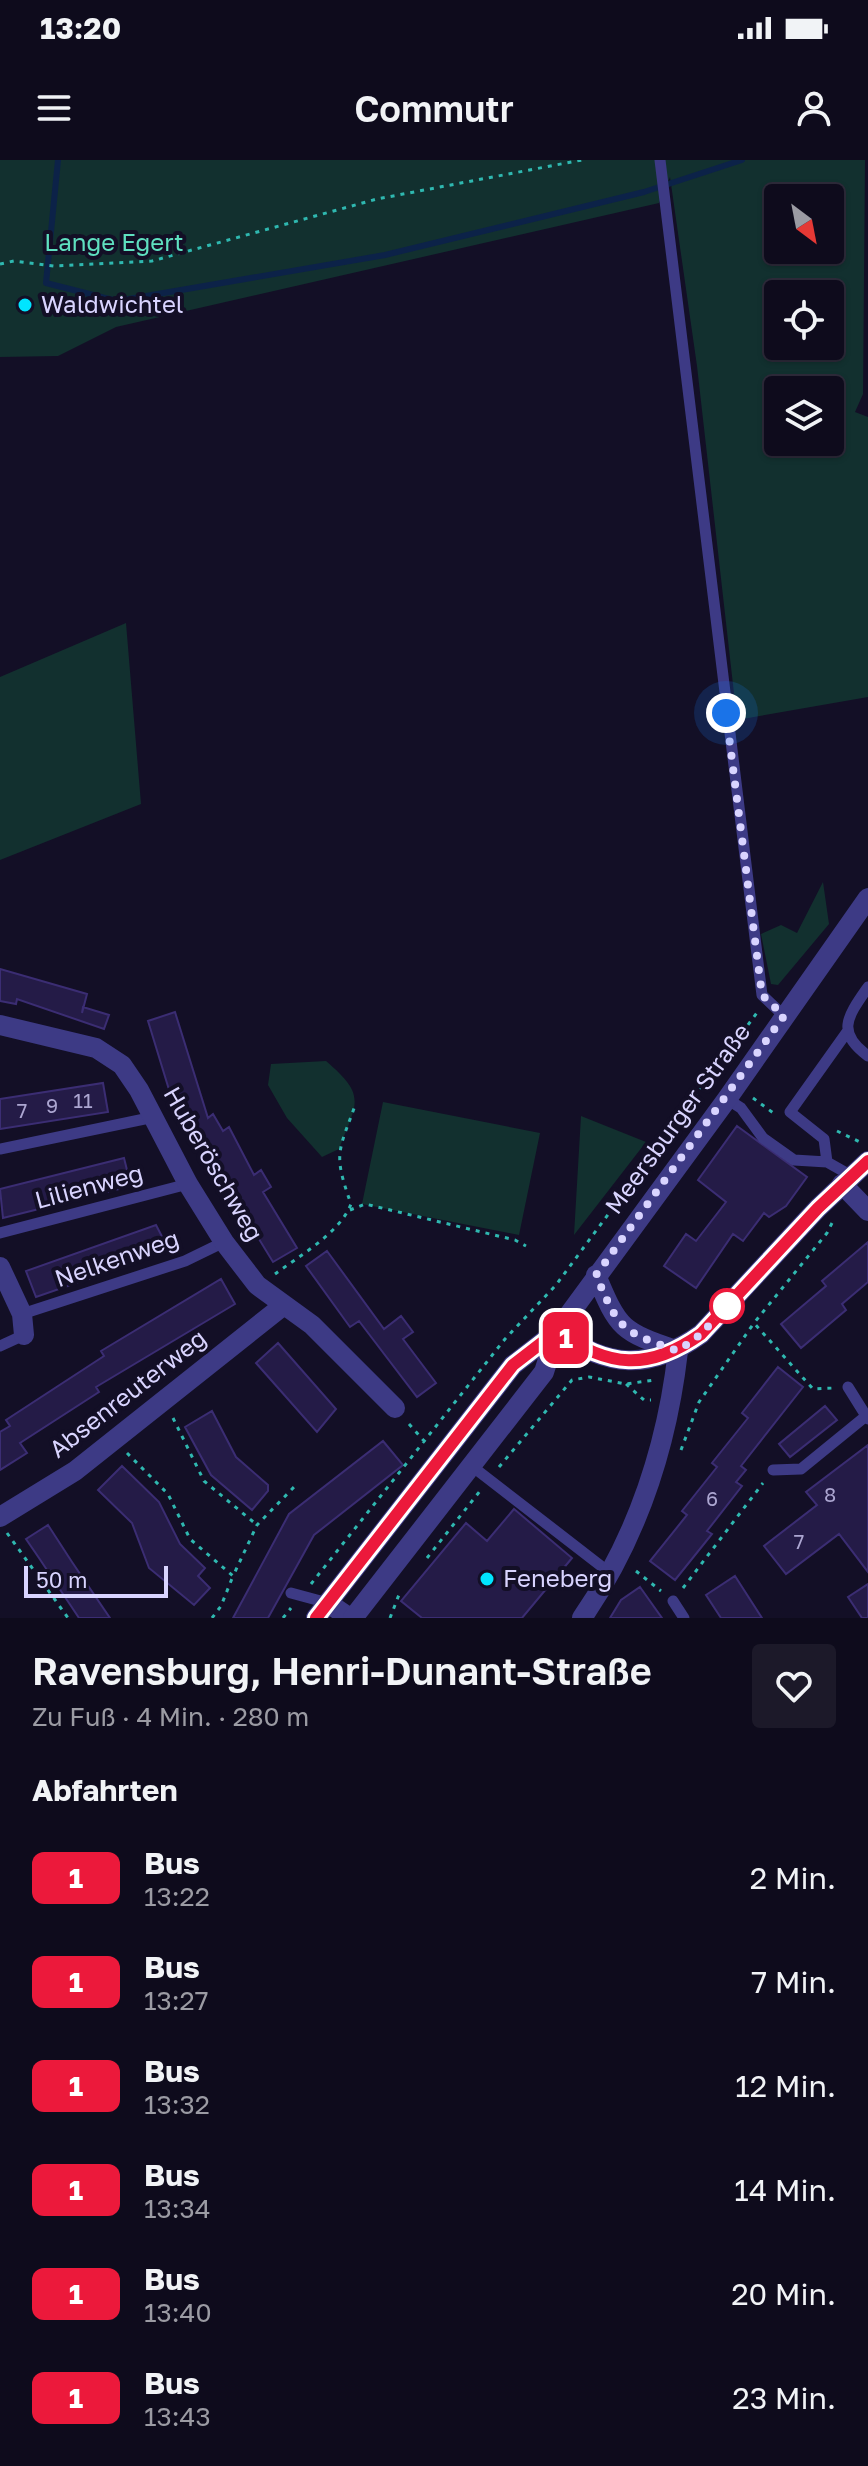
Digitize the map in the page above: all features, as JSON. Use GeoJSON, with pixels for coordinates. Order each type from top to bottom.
{"type":"FeatureCollection","features":[{"type":"Feature","properties":{"kind":"street","name":"Meersburger Straße"},"geometry":{"type":"LineString","coordinates":[[352,1618],[473,1467],[544,1372],[557,1331],[727,1099],[868,898]]}},
{"type":"Feature","properties":{"kind":"street","name":"Huberöschweg"},"geometry":{"type":"LineString","coordinates":[[0,1025],[96,1048],[122,1065],[224,1242],[260,1287],[312,1325],[395,1408]]}},
{"type":"Feature","properties":{"kind":"street"},"geometry":{"type":"LineString","coordinates":[[557,1331],[584,1349],[625,1362],[678,1351],[716,1319],[846,1180],[868,1161]]}},
{"type":"Feature","properties":{"kind":"street"},"geometry":{"type":"LineString","coordinates":[[846,1180],[868,1211]]}},
{"type":"Feature","properties":{"kind":"street"},"geometry":{"type":"LineString","coordinates":[[0,1267],[22,1314],[24,1335]]}},
{"type":"Feature","properties":{"kind":"street"},"geometry":{"type":"LineString","coordinates":[[596,1275],[614,1317],[631,1335],[678,1351]]}},
{"type":"Feature","properties":{"kind":"street","name":"Absenreuterweg"},"geometry":{"type":"LineString","coordinates":[[0,1517],[75,1471],[284,1305]]}},
{"type":"Feature","properties":{"kind":"street","name":"Meersburger Straße"},"geometry":{"type":"LineString","coordinates":[[322,1610],[513,1365],[557,1331]]}},
{"type":"Feature","properties":{"kind":"street"},"geometry":{"type":"LineString","coordinates":[[582,1618],[610,1573],[643,1507],[670,1416],[678,1351]]}},
{"type":"Feature","properties":{"kind":"street"},"geometry":{"type":"LineString","coordinates":[[322,1610],[352,1618]]}},
{"type":"Feature","properties":{"kind":"lane"},"geometry":{"type":"LineString","coordinates":[[660,160],[762,995],[784,1016]]}},
{"type":"Feature","properties":{"kind":"lane"},"geometry":{"type":"LineString","coordinates":[[846,1180],[827,1162],[824,1139],[790,1112],[847,1032],[851,1012],[868,987]]}},
{"type":"Feature","properties":{"kind":"lane"},"geometry":{"type":"LineString","coordinates":[[847,1032],[852,1044],[868,1056]]}},
{"type":"Feature","properties":{"kind":"lane"},"geometry":{"type":"LineString","coordinates":[[727,1099],[741,1108],[763,1138],[794,1160],[827,1162]]}},
{"type":"Feature","properties":{"kind":"lane"},"geometry":{"type":"LineString","coordinates":[[0,1149],[154,1117]]}},
{"type":"Feature","properties":{"kind":"lane","name":"Lilienweg"},"geometry":{"type":"LineString","coordinates":[[0,1233],[188,1184]]}},
{"type":"Feature","properties":{"kind":"lane","name":"Nelkenweg"},"geometry":{"type":"LineString","coordinates":[[22,1314],[185,1261],[224,1242]]}},
{"type":"Feature","properties":{"kind":"lane"},"geometry":{"type":"LineString","coordinates":[[0,1346],[24,1335]]}},
{"type":"Feature","properties":{"kind":"lane"},"geometry":{"type":"LineString","coordinates":[[773,1470],[801,1469],[867,1417],[848,1387]]}},
{"type":"Feature","properties":{"kind":"lane"},"geometry":{"type":"LineString","coordinates":[[473,1467],[610,1573]]}},
{"type":"Feature","properties":{"kind":"lane"},"geometry":{"type":"LineString","coordinates":[[296,1594],[322,1610]]}},
{"type":"Feature","properties":{"kind":"lane"},"geometry":{"type":"LineString","coordinates":[[673,1601],[684,1618]]}},
{"type":"Feature","properties":{"kind":"path"},"geometry":{"type":"LineString","coordinates":[[0,264],[45,263],[54,266],[152,261],[377,199],[582,160]]}},
{"type":"Feature","properties":{"kind":"path"},"geometry":{"type":"LineString","coordinates":[[283,1618],[296,1594],[425,1442],[505,1339],[556,1285],[767,1000]]}},
{"type":"Feature","properties":{"kind":"path"},"geometry":{"type":"LineString","coordinates":[[350,1210],[351,1204],[338,1166],[339,1149],[356,1103]]}},
{"type":"Feature","properties":{"kind":"path"},"geometry":{"type":"LineString","coordinates":[[260,1287],[329,1232],[350,1210],[365,1204],[526,1246]]}},
{"type":"Feature","properties":{"kind":"path"},"geometry":{"type":"LineString","coordinates":[[833,1221],[827,1233],[754,1323],[813,1389],[848,1387]]}},
{"type":"Feature","properties":{"kind":"path"},"geometry":{"type":"LineString","coordinates":[[589,1377],[626,1384],[675,1377]]}},
{"type":"Feature","properties":{"kind":"path"},"geometry":{"type":"LineString","coordinates":[[626,1384],[644,1400]]}},
{"type":"Feature","properties":{"kind":"path"},"geometry":{"type":"LineString","coordinates":[[165,1401],[204,1481],[257,1525]]}},
{"type":"Feature","properties":{"kind":"path"},"geometry":{"type":"LineString","coordinates":[[395,1408],[425,1442]]}},
{"type":"Feature","properties":{"kind":"path"},"geometry":{"type":"LineString","coordinates":[[115,1440],[168,1494],[190,1539],[233,1576]]}},
{"type":"Feature","properties":{"kind":"path"},"geometry":{"type":"LineString","coordinates":[[636,1571],[673,1601],[773,1470]]}},
{"type":"Feature","properties":{"kind":"path"},"geometry":{"type":"LineString","coordinates":[[212,1618],[221,1606],[257,1525],[296,1485]]}},
{"type":"Feature","properties":{"kind":"path"},"geometry":{"type":"LineString","coordinates":[[0,1524],[68,1618]]}},
{"type":"Feature","properties":{"kind":"path"},"geometry":{"type":"LineString","coordinates":[[390,1618],[400,1592]]}},
{"type":"Feature","properties":{"kind":"green space","name":"Lange Egert"},"geometry":{"type":"Polygon","coordinates":[[[0,160],[865,160],[863,394],[855,412],[868,417],[868,697],[737,720],[697,366],[670,177],[659,203],[116,327],[58,356],[0,357],[0,160]]]}},
{"type":"Feature","properties":{"kind":"green space"},"geometry":{"type":"Polygon","coordinates":[[[126,623],[141,804],[0,860],[0,677],[126,623]]]}},
{"type":"Feature","properties":{"kind":"green space"},"geometry":{"type":"Polygon","coordinates":[[[823,882],[829,924],[778,985],[771,984],[761,934],[781,925],[797,933],[823,882]]]}},
{"type":"Feature","properties":{"kind":"green space"},"geometry":{"type":"Polygon","coordinates":[[[326,1061],[348,1083],[355,1100],[339,1149],[322,1157],[287,1118],[268,1085],[271,1064],[326,1061]]]}},
{"type":"Feature","properties":{"kind":"green space"},"geometry":{"type":"Polygon","coordinates":[[[383,1102],[540,1133],[519,1235],[362,1204],[383,1102]]]}},
{"type":"Feature","properties":{"kind":"green space"},"geometry":{"type":"Polygon","coordinates":[[[581,1116],[646,1142],[574,1235],[581,1116]]]}},
{"type":"Feature","properties":{"kind":"building"},"geometry":{"type":"Polygon","coordinates":[[[0,969],[87,994],[84,1007],[109,1015],[104,1029],[17,999],[16,1004],[0,1001],[0,969]]]}},
{"type":"Feature","properties":{"kind":"building"},"geometry":{"type":"Polygon","coordinates":[[[175,1012],[208,1118],[213,1114],[223,1131],[229,1127],[254,1175],[261,1170],[271,1187],[263,1192],[297,1248],[273,1262],[229,1190],[224,1193],[214,1177],[217,1175],[194,1136],[198,1133],[181,1104],[174,1106],[148,1021],[175,1012]]]}},
{"type":"Feature","properties":{"kind":"building"},"geometry":{"type":"Polygon","coordinates":[[[103,1083],[108,1112],[0,1129],[0,1099],[103,1083]]]}},
{"type":"Feature","properties":{"kind":"building"},"geometry":{"type":"Polygon","coordinates":[[[737,1126],[807,1177],[786,1206],[769,1217],[764,1213],[743,1241],[733,1234],[696,1288],[664,1266],[686,1234],[696,1241],[726,1202],[698,1180],[737,1126]]]}},
{"type":"Feature","properties":{"kind":"building"},"geometry":{"type":"Polygon","coordinates":[[[124,1158],[131,1186],[3,1218],[0,1189],[124,1158]]]}},
{"type":"Feature","properties":{"kind":"building"},"geometry":{"type":"Polygon","coordinates":[[[156,1225],[168,1248],[140,1261],[36,1297],[26,1271],[156,1225]]]}},
{"type":"Feature","properties":{"kind":"building"},"geometry":{"type":"Polygon","coordinates":[[[868,1242],[868,1282],[842,1304],[846,1310],[801,1348],[781,1324],[826,1286],[822,1281],[868,1242]]]}},
{"type":"Feature","properties":{"kind":"building"},"geometry":{"type":"Polygon","coordinates":[[[327,1251],[384,1329],[401,1316],[413,1332],[403,1339],[436,1383],[417,1397],[359,1321],[350,1327],[306,1266],[327,1251]]]}},
{"type":"Feature","properties":{"kind":"building"},"geometry":{"type":"Polygon","coordinates":[[[221,1279],[235,1304],[96,1387],[99,1392],[20,1443],[27,1453],[0,1470],[0,1432],[10,1426],[6,1420],[104,1356],[101,1351],[221,1279]]]}},
{"type":"Feature","properties":{"kind":"building"},"geometry":{"type":"Polygon","coordinates":[[[278,1343],[336,1409],[317,1432],[256,1363],[278,1343]]]}},
{"type":"Feature","properties":{"kind":"building"},"geometry":{"type":"Polygon","coordinates":[[[778,1367],[803,1387],[741,1466],[746,1470],[736,1482],[742,1486],[707,1531],[712,1534],[675,1580],[650,1561],[687,1515],[682,1511],[717,1467],[712,1463],[748,1418],[742,1413],[778,1367]]]}},
{"type":"Feature","properties":{"kind":"building"},"geometry":{"type":"Polygon","coordinates":[[[825,1406],[837,1420],[790,1457],[779,1444],[825,1406]]]}},
{"type":"Feature","properties":{"kind":"building"},"geometry":{"type":"Polygon","coordinates":[[[212,1411],[236,1457],[268,1485],[268,1491],[252,1510],[211,1475],[185,1427],[212,1411]]]}},
{"type":"Feature","properties":{"kind":"building"},"geometry":{"type":"Polygon","coordinates":[[[383,1441],[403,1465],[314,1535],[268,1618],[233,1618],[289,1514],[383,1441]]]}},
{"type":"Feature","properties":{"kind":"building"},"geometry":{"type":"Polygon","coordinates":[[[868,1445],[868,1572],[839,1534],[786,1574],[764,1546],[817,1505],[806,1492],[868,1445]]]}},
{"type":"Feature","properties":{"kind":"building"},"geometry":{"type":"Polygon","coordinates":[[[122,1466],[159,1502],[180,1544],[205,1568],[198,1576],[210,1588],[194,1605],[149,1568],[132,1523],[98,1490],[122,1466]]]}},
{"type":"Feature","properties":{"kind":"building","name":"Feneberg"},"geometry":{"type":"Polygon","coordinates":[[[514,1509],[572,1558],[522,1618],[422,1618],[401,1601],[466,1523],[487,1541],[514,1509]]]}},
{"type":"Feature","properties":{"kind":"building"},"geometry":{"type":"Polygon","coordinates":[[[48,1525],[110,1618],[79,1618],[26,1539],[48,1525]]]}},
{"type":"Feature","properties":{"kind":"building"},"geometry":{"type":"Polygon","coordinates":[[[735,1576],[762,1618],[721,1618],[706,1595],[735,1576]]]}},
{"type":"Feature","properties":{"kind":"building"},"geometry":{"type":"Polygon","coordinates":[[[868,1584],[868,1618],[862,1618],[848,1597],[868,1584]]]}},
{"type":"Feature","properties":{"kind":"building"},"geometry":{"type":"Polygon","coordinates":[[[640,1587],[662,1618],[610,1618],[621,1600],[640,1587]]]}},
{"type":"Feature","properties":{"kind":"waterway"},"geometry":{"type":"LineString","coordinates":[[58,160],[46,283],[117,301],[385,255],[644,192],[742,160]]}},
{"type":"Feature","properties":{"kind":"bus line","name":"1"},"geometry":{"type":"LineString","coordinates":[[316,1618],[513,1365],[540,1341],[557,1331],[594,1353],[625,1362],[678,1351],[701,1334],[818,1208],[868,1161]]}},
{"type":"Feature","properties":{"kind":"place","name":"Waldwichtel"},"geometry":{"type":"Point","coordinates":[25,305]}},
{"type":"Feature","properties":{"kind":"place","name":"Feneberg"},"geometry":{"type":"Point","coordinates":[487,1579]}},
{"type":"Feature","properties":{"kind":"route"},"geometry":{"type":"LineString","coordinates":[[726,713],[762,995],[784,1016],[727,1099],[596,1275],[614,1317],[631,1335],[678,1351],[701,1334],[727,1306]]}}]}
